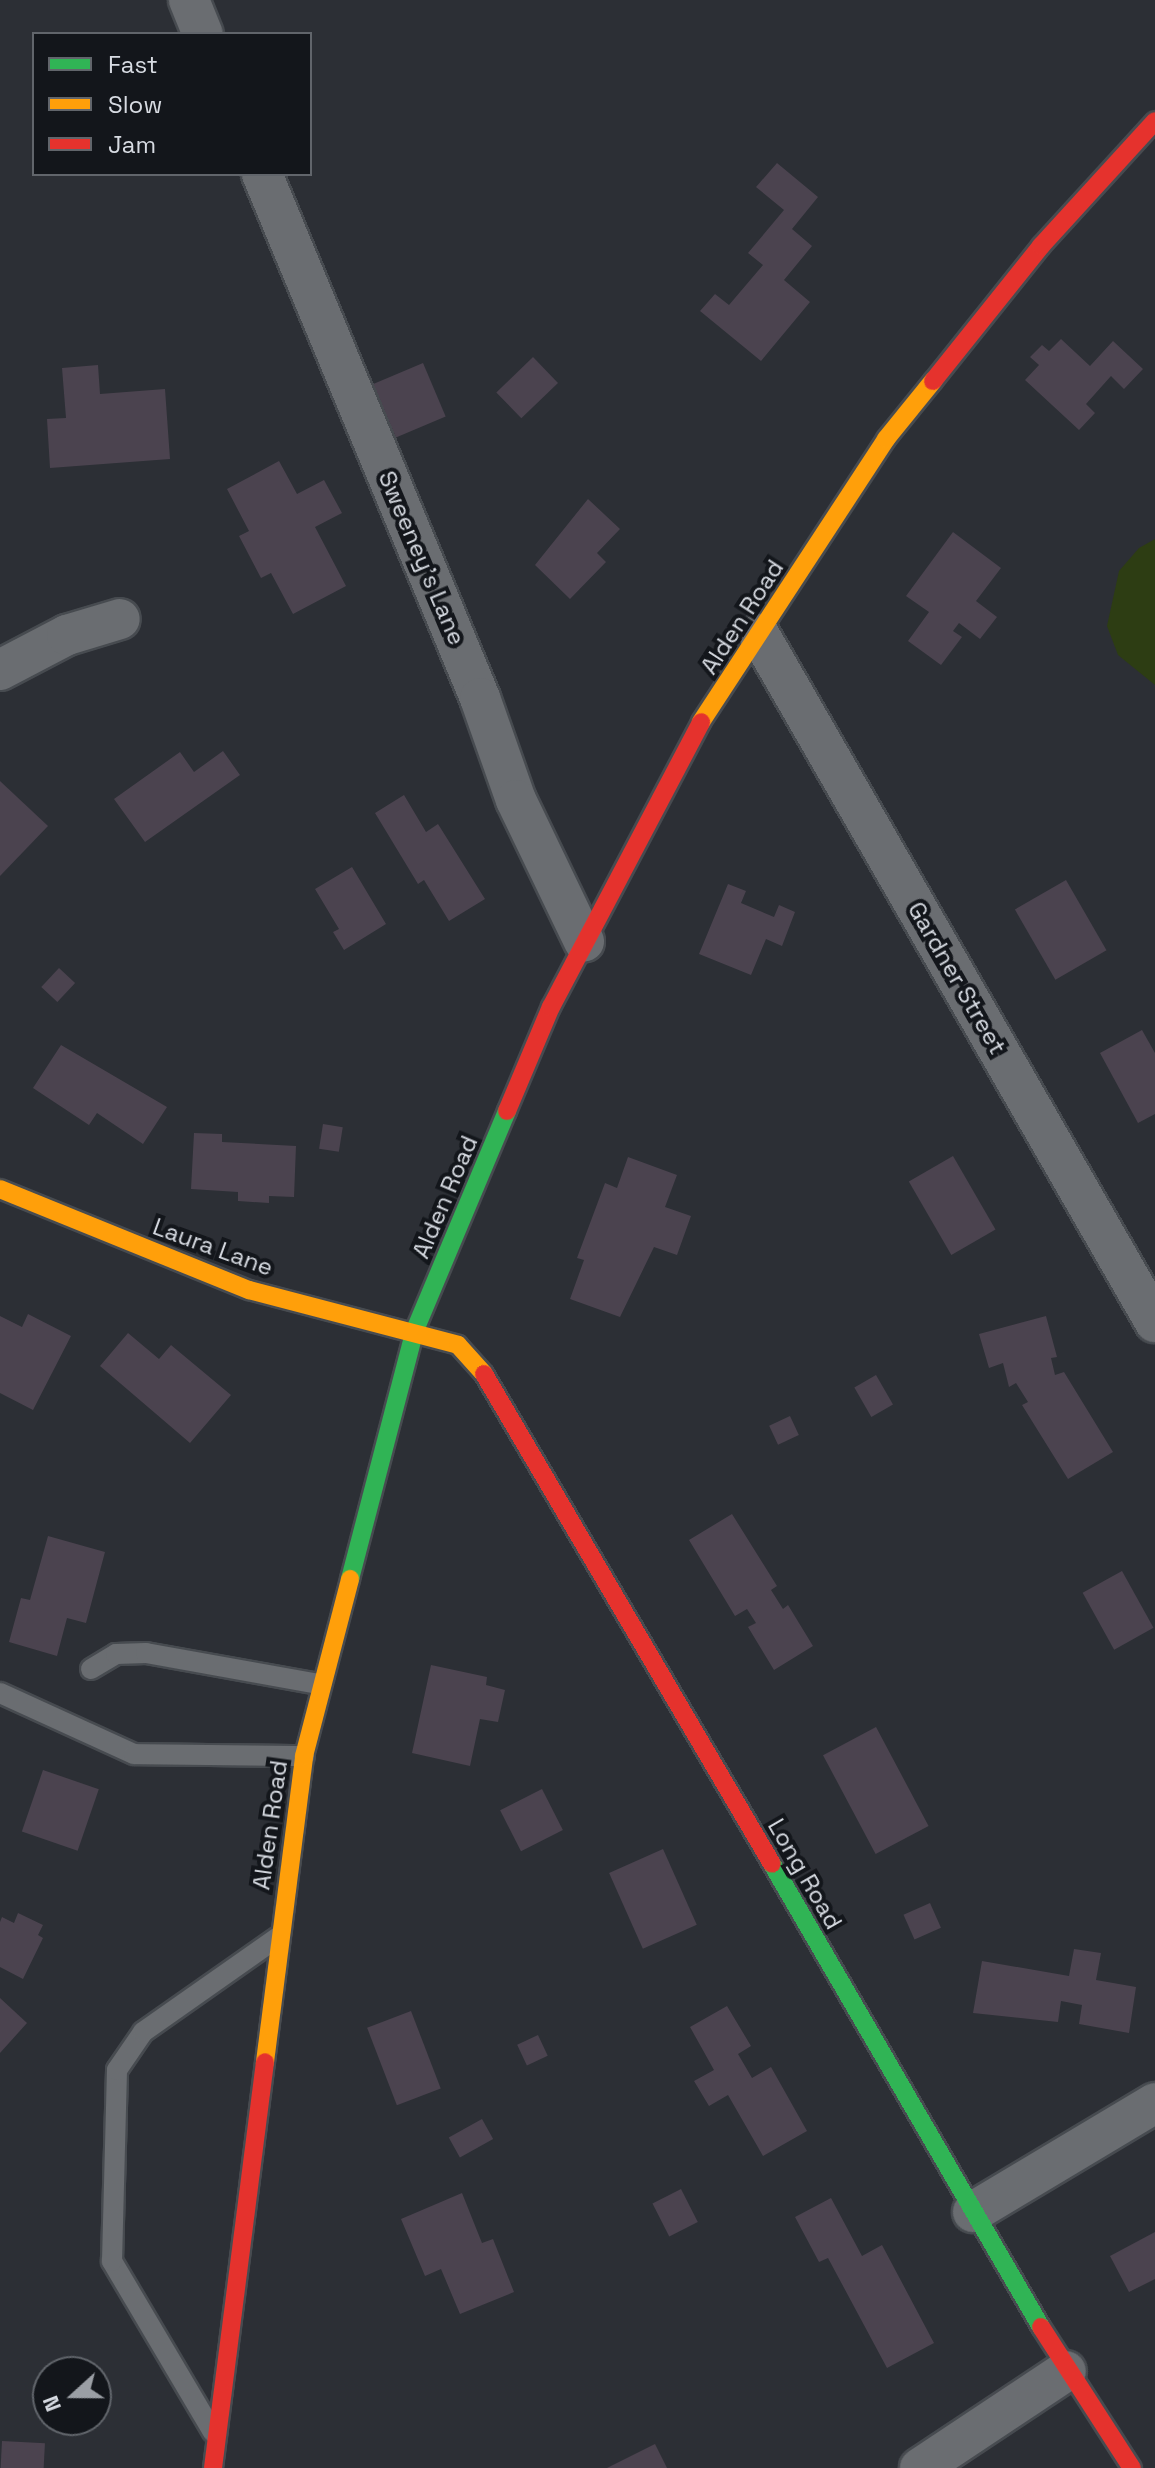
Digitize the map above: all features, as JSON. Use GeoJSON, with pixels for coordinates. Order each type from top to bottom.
{"type":"FeatureCollection","features":[{"type":"Feature","properties":{"kind":"main road","name":"Alden Road"},"geometry":{"type":"LineString","coordinates":[[213,2468],[278,1937],[304,1756],[319,1684],[415,1330],[551,1007],[685,747],[886,439],[1041,246],[1155,121]]}},
{"type":"Feature","properties":{"kind":"main road","name":"Laura Lane"},"geometry":{"type":"LineString","coordinates":[[0,1189],[249,1290],[415,1330]]}},
{"type":"Feature","properties":{"kind":"main road","name":"Long Road"},"geometry":{"type":"LineString","coordinates":[[415,1330],[458,1345],[493,1384],[1066,2371],[1132,2468]]}},
{"type":"Feature","properties":{"kind":"street"},"geometry":{"type":"LineString","coordinates":[[189,0],[202,32]]}},
{"type":"Feature","properties":{"kind":"street","name":"Sweeney's Lane"},"geometry":{"type":"LineString","coordinates":[[263,176],[480,698],[516,800],[584,941]]}},
{"type":"Feature","properties":{"kind":"street"},"geometry":{"type":"LineString","coordinates":[[0,670],[67,635],[120,619]]}},
{"type":"Feature","properties":{"kind":"street","name":"Gardner Street"},"geometry":{"type":"LineString","coordinates":[[759,634],[1155,1322]]}},
{"type":"Feature","properties":{"kind":"street"},"geometry":{"type":"LineString","coordinates":[[973,2212],[1155,2103]]}},
{"type":"Feature","properties":{"kind":"street"},"geometry":{"type":"LineString","coordinates":[[920,2468],[1066,2371]]}},
{"type":"Feature","properties":{"kind":"lane"},"geometry":{"type":"LineString","coordinates":[[91,1669],[116,1654],[146,1653],[319,1684]]}},
{"type":"Feature","properties":{"kind":"lane"},"geometry":{"type":"LineString","coordinates":[[0,1693],[134,1754],[304,1756]]}},
{"type":"Feature","properties":{"kind":"lane"},"geometry":{"type":"LineString","coordinates":[[217,2439],[112,2261],[117,2070],[143,2032],[278,1937]]}},
{"type":"Feature","properties":{"kind":"green space"},"geometry":{"type":"Polygon","coordinates":[[[1155,539],[1155,685],[1118,655],[1107,626],[1119,571],[1139,548],[1155,539]]]}},
{"type":"Feature","properties":{"kind":"building"},"geometry":{"type":"Polygon","coordinates":[[[777,163],[818,197],[792,229],[812,246],[784,280],[810,302],[761,361],[700,311],[715,294],[729,305],[763,265],[748,253],[784,210],[756,187],[777,163]]]}},
{"type":"Feature","properties":{"kind":"building"},"geometry":{"type":"Polygon","coordinates":[[[1061,339],[1090,366],[1113,341],[1143,369],[1124,389],[1111,376],[1086,404],[1095,413],[1079,430],[1025,380],[1039,365],[1030,357],[1042,345],[1049,351],[1061,339]]]}},
{"type":"Feature","properties":{"kind":"building"},"geometry":{"type":"Polygon","coordinates":[[[533,357],[558,383],[521,418],[496,392],[533,357]]]}},
{"type":"Feature","properties":{"kind":"building"},"geometry":{"type":"Polygon","coordinates":[[[423,363],[446,416],[396,437],[373,384],[423,363]]]}},
{"type":"Feature","properties":{"kind":"building"},"geometry":{"type":"Polygon","coordinates":[[[98,365],[100,394],[165,389],[170,459],[50,468],[47,419],[66,418],[62,368],[98,365]]]}},
{"type":"Feature","properties":{"kind":"building"},"geometry":{"type":"Polygon","coordinates":[[[279,461],[297,494],[324,480],[342,513],[315,527],[346,586],[293,614],[271,573],[261,578],[239,536],[249,531],[227,489],[279,461]]]}},
{"type":"Feature","properties":{"kind":"building"},"geometry":{"type":"Polygon","coordinates":[[[588,499],[620,529],[597,553],[606,562],[570,599],[535,565],[588,499]]]}},
{"type":"Feature","properties":{"kind":"building"},"geometry":{"type":"Polygon","coordinates":[[[953,532],[1001,568],[976,601],[997,617],[980,639],[959,623],[953,631],[962,637],[941,665],[908,641],[929,612],[906,596],[953,532]]]}},
{"type":"Feature","properties":{"kind":"building"},"geometry":{"type":"Polygon","coordinates":[[[223,751],[240,775],[145,842],[114,799],[180,752],[194,772],[223,751]]]}},
{"type":"Feature","properties":{"kind":"building"},"geometry":{"type":"Polygon","coordinates":[[[0,781],[48,826],[0,876],[0,781]]]}},
{"type":"Feature","properties":{"kind":"building"},"geometry":{"type":"Polygon","coordinates":[[[404,795],[426,832],[438,824],[485,899],[449,921],[424,880],[418,884],[375,813],[404,795]]]}},
{"type":"Feature","properties":{"kind":"building"},"geometry":{"type":"Polygon","coordinates":[[[352,867],[386,924],[344,950],[333,932],[339,929],[315,889],[352,867]]]}},
{"type":"Feature","properties":{"kind":"building"},"geometry":{"type":"Polygon","coordinates":[[[1066,880],[1106,950],[1055,980],[1015,910],[1066,880]]]}},
{"type":"Feature","properties":{"kind":"building"},"geometry":{"type":"Polygon","coordinates":[[[728,884],[746,891],[741,903],[774,917],[779,905],[795,912],[782,946],[766,939],[751,975],[699,954],[728,884]]]}},
{"type":"Feature","properties":{"kind":"building"},"geometry":{"type":"Polygon","coordinates":[[[59,968],[75,983],[57,1002],[41,987],[59,968]]]}},
{"type":"Feature","properties":{"kind":"building"},"geometry":{"type":"Polygon","coordinates":[[[1142,1030],[1155,1053],[1155,1114],[1138,1123],[1100,1053],[1142,1030]]]}},
{"type":"Feature","properties":{"kind":"building"},"geometry":{"type":"Polygon","coordinates":[[[61,1045],[167,1107],[143,1144],[97,1113],[89,1125],[33,1088],[61,1045]]]}},
{"type":"Feature","properties":{"kind":"building"},"geometry":{"type":"Polygon","coordinates":[[[323,1124],[343,1127],[339,1152],[319,1149],[323,1124]]]}},
{"type":"Feature","properties":{"kind":"building"},"geometry":{"type":"Polygon","coordinates":[[[194,1133],[222,1134],[222,1142],[296,1146],[294,1197],[269,1196],[269,1203],[238,1201],[238,1192],[191,1189],[194,1133]]]}},
{"type":"Feature","properties":{"kind":"building"},"geometry":{"type":"Polygon","coordinates":[[[953,1156],[996,1230],[951,1255],[909,1182],[953,1156]]]}},
{"type":"Feature","properties":{"kind":"building"},"geometry":{"type":"Polygon","coordinates":[[[628,1157],[677,1175],[665,1207],[691,1216],[677,1255],[654,1247],[620,1317],[570,1299],[584,1260],[577,1258],[605,1183],[617,1188],[628,1157]]]}},
{"type":"Feature","properties":{"kind":"building"},"geometry":{"type":"Polygon","coordinates":[[[28,1314],[71,1336],[33,1410],[0,1393],[0,1316],[22,1327],[28,1314]]]}},
{"type":"Feature","properties":{"kind":"building"},"geometry":{"type":"Polygon","coordinates":[[[1046,1316],[1057,1357],[1051,1358],[1055,1375],[1064,1372],[1113,1452],[1068,1479],[1022,1405],[1028,1402],[1016,1383],[1009,1387],[1003,1363],[989,1368],[979,1334],[1046,1316]]]}},
{"type":"Feature","properties":{"kind":"building"},"geometry":{"type":"Polygon","coordinates":[[[128,1333],[159,1359],[171,1345],[231,1395],[190,1443],[100,1366],[128,1333]]]}},
{"type":"Feature","properties":{"kind":"building"},"geometry":{"type":"Polygon","coordinates":[[[876,1375],[893,1404],[871,1417],[854,1388],[876,1375]]]}},
{"type":"Feature","properties":{"kind":"building"},"geometry":{"type":"Polygon","coordinates":[[[790,1416],[799,1435],[778,1445],[769,1426],[790,1416]]]}},
{"type":"Feature","properties":{"kind":"building"},"geometry":{"type":"Polygon","coordinates":[[[732,1514],[777,1586],[771,1590],[783,1609],[788,1605],[813,1646],[774,1670],[748,1627],[756,1623],[747,1609],[735,1616],[689,1540],[732,1514]]]}},
{"type":"Feature","properties":{"kind":"building"},"geometry":{"type":"Polygon","coordinates":[[[48,1536],[105,1552],[86,1623],[67,1618],[57,1656],[9,1642],[21,1598],[30,1600],[48,1536]]]}},
{"type":"Feature","properties":{"kind":"building"},"geometry":{"type":"Polygon","coordinates":[[[1122,1571],[1154,1628],[1114,1650],[1083,1593],[1122,1571]]]}},
{"type":"Feature","properties":{"kind":"building"},"geometry":{"type":"Polygon","coordinates":[[[431,1665],[487,1677],[486,1685],[505,1690],[498,1722],[480,1719],[470,1766],[412,1753],[431,1665]]]}},
{"type":"Feature","properties":{"kind":"building"},"geometry":{"type":"Polygon","coordinates":[[[876,1727],[929,1826],[876,1854],[823,1755],[876,1727]]]}},
{"type":"Feature","properties":{"kind":"building"},"geometry":{"type":"Polygon","coordinates":[[[43,1770],[99,1789],[78,1851],[22,1831],[43,1770]]]}},
{"type":"Feature","properties":{"kind":"building"},"geometry":{"type":"Polygon","coordinates":[[[542,1789],[563,1830],[521,1851],[500,1810],[542,1789]]]}},
{"type":"Feature","properties":{"kind":"building"},"geometry":{"type":"Polygon","coordinates":[[[663,1849],[697,1925],[643,1949],[609,1873],[663,1849]]]}},
{"type":"Feature","properties":{"kind":"building"},"geometry":{"type":"Polygon","coordinates":[[[930,1903],[941,1928],[914,1939],[904,1915],[930,1903]]]}},
{"type":"Feature","properties":{"kind":"building"},"geometry":{"type":"Polygon","coordinates":[[[18,1913],[43,1925],[38,1935],[43,1938],[23,1979],[0,1967],[0,1922],[2,1917],[14,1923],[18,1913]]]}},
{"type":"Feature","properties":{"kind":"building"},"geometry":{"type":"Polygon","coordinates":[[[1074,1949],[1101,1953],[1096,1980],[1136,1987],[1129,2033],[1079,2024],[1082,2005],[1061,2001],[1058,2022],[973,2013],[982,1961],[1069,1976],[1074,1949]]]}},
{"type":"Feature","properties":{"kind":"building"},"geometry":{"type":"Polygon","coordinates":[[[0,1998],[27,2023],[0,2053],[0,1998]]]}},
{"type":"Feature","properties":{"kind":"building"},"geometry":{"type":"Polygon","coordinates":[[[727,2006],[751,2046],[738,2054],[752,2078],[771,2067],[807,2131],[763,2156],[728,2095],[709,2106],[694,2081],[714,2070],[690,2027],[727,2006]]]}},
{"type":"Feature","properties":{"kind":"building"},"geometry":{"type":"Polygon","coordinates":[[[411,2011],[441,2088],[397,2105],[367,2028],[411,2011]]]}},
{"type":"Feature","properties":{"kind":"building"},"geometry":{"type":"Polygon","coordinates":[[[538,2035],[548,2056],[527,2066],[517,2045],[538,2035]]]}},
{"type":"Feature","properties":{"kind":"building"},"geometry":{"type":"Polygon","coordinates":[[[482,2119],[493,2139],[460,2158],[449,2137],[482,2119]]]}},
{"type":"Feature","properties":{"kind":"building"},"geometry":{"type":"Polygon","coordinates":[[[681,2189],[698,2222],[669,2236],[652,2204],[681,2189]]]}},
{"type":"Feature","properties":{"kind":"building"},"geometry":{"type":"Polygon","coordinates":[[[462,2193],[482,2243],[493,2239],[514,2292],[460,2314],[441,2269],[425,2276],[401,2219],[462,2193]]]}},
{"type":"Feature","properties":{"kind":"building"},"geometry":{"type":"Polygon","coordinates":[[[831,2198],[862,2256],[882,2245],[934,2343],[887,2368],[828,2258],[819,2262],[795,2217],[831,2198]]]}},
{"type":"Feature","properties":{"kind":"building"},"geometry":{"type":"Polygon","coordinates":[[[1155,2232],[1155,2279],[1129,2292],[1110,2256],[1155,2232]]]}},
{"type":"Feature","properties":{"kind":"building"},"geometry":{"type":"Polygon","coordinates":[[[2,2441],[45,2443],[44,2468],[1,2468],[2,2441]]]}},
{"type":"Feature","properties":{"kind":"building"},"geometry":{"type":"Polygon","coordinates":[[[655,2444],[667,2468],[607,2468],[655,2444]]]}},
{"type":"Feature","properties":{"kind":"traffic: fast"},"geometry":{"type":"LineString","coordinates":[[350,1579],[415,1330],[507,1111]]}},
{"type":"Feature","properties":{"kind":"traffic: fast"},"geometry":{"type":"LineString","coordinates":[[772,1864],[1041,2327]]}},
{"type":"Feature","properties":{"kind":"traffic: slow"},"geometry":{"type":"LineString","coordinates":[[701,722],[886,439],[933,381]]}},
{"type":"Feature","properties":{"kind":"traffic: slow"},"geometry":{"type":"LineString","coordinates":[[0,1189],[249,1290],[458,1345],[484,1374]]}},
{"type":"Feature","properties":{"kind":"traffic: slow"},"geometry":{"type":"LineString","coordinates":[[265,2062],[304,1756],[350,1579]]}},
{"type":"Feature","properties":{"kind":"traffic: jam"},"geometry":{"type":"LineString","coordinates":[[933,381],[1041,246],[1155,121]]}},
{"type":"Feature","properties":{"kind":"traffic: jam"},"geometry":{"type":"LineString","coordinates":[[507,1111],[551,1007],[701,722]]}},
{"type":"Feature","properties":{"kind":"traffic: jam"},"geometry":{"type":"LineString","coordinates":[[484,1374],[772,1864]]}},
{"type":"Feature","properties":{"kind":"traffic: jam"},"geometry":{"type":"LineString","coordinates":[[213,2468],[265,2062]]}},
{"type":"Feature","properties":{"kind":"traffic: jam"},"geometry":{"type":"LineString","coordinates":[[1041,2327],[1132,2468]]}}]}
